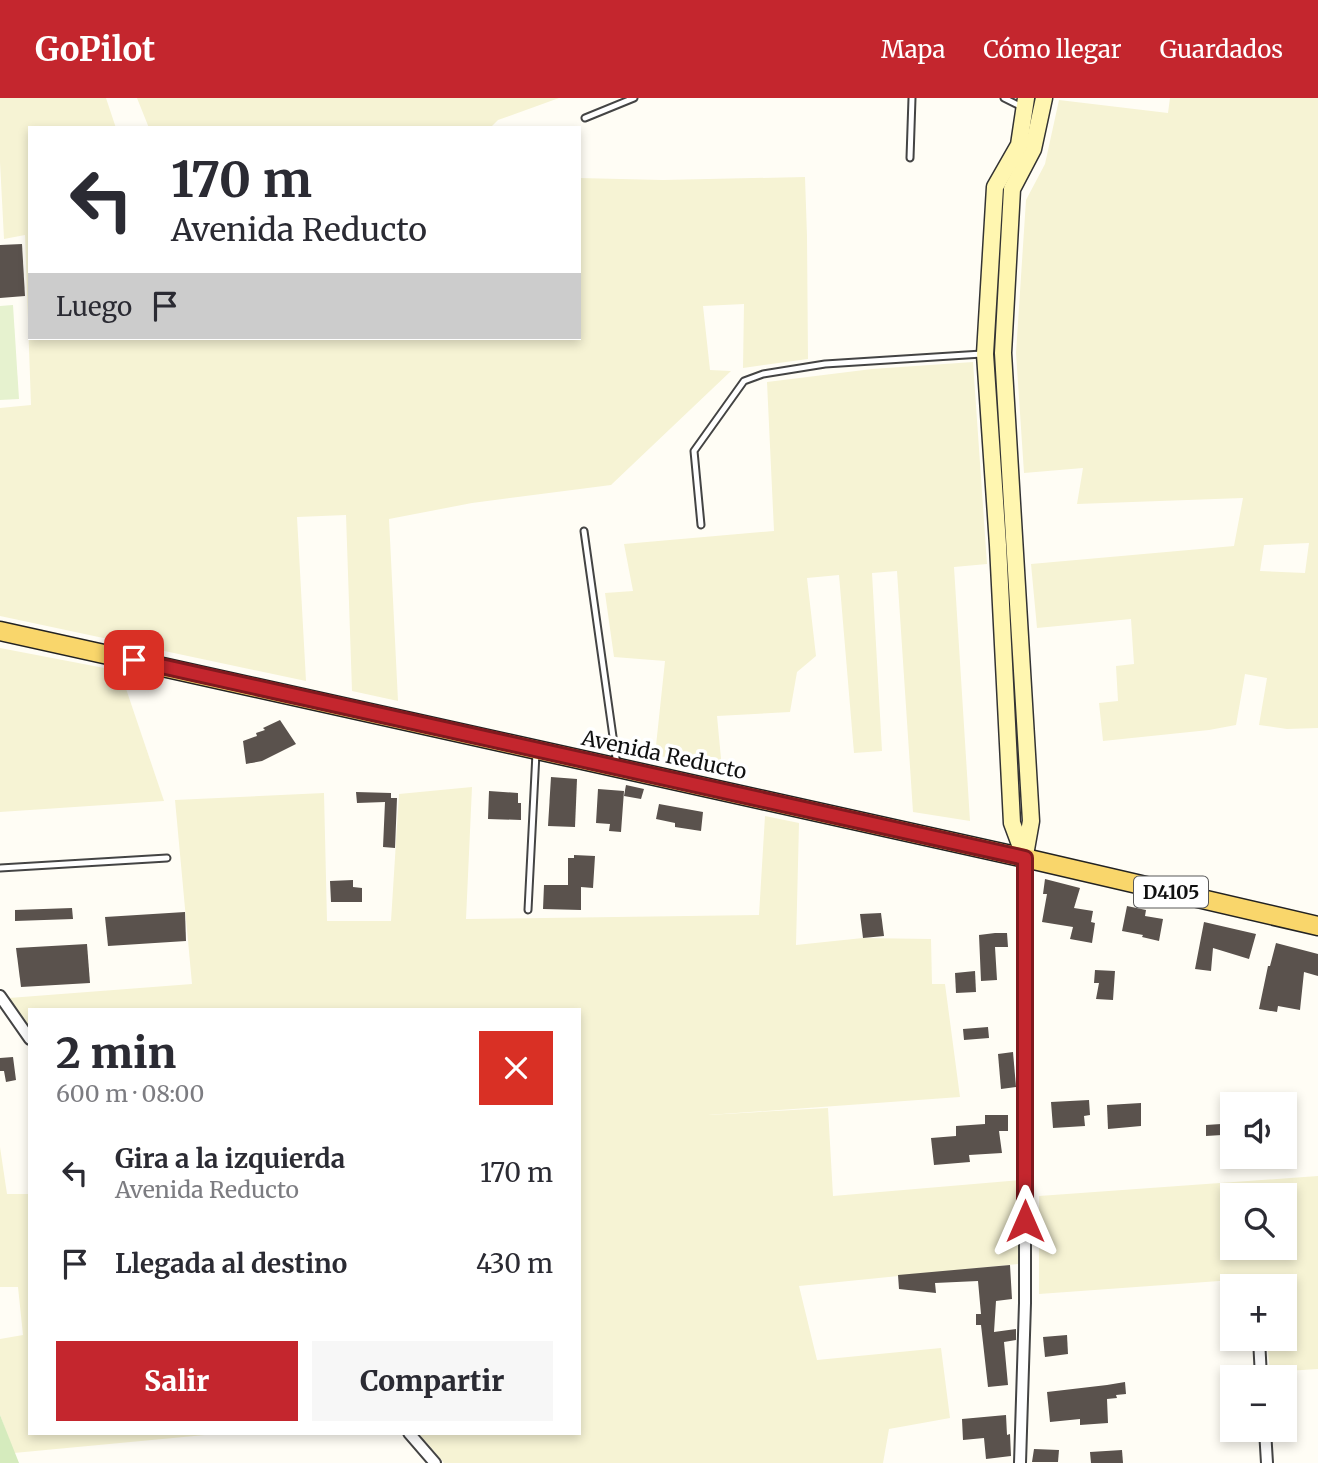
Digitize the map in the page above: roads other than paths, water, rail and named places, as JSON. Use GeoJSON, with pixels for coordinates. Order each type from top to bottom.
{"type":"FeatureCollection","features":[{"type":"Feature","properties":{"kind":"main road","name":"Avenida Reducto"},"geometry":{"type":"LineString","coordinates":[[0,631],[1025,858],[1318,926]]}},
{"type":"Feature","properties":{"kind":"street"},"geometry":{"type":"LineString","coordinates":[[1020,1463],[1026,1303],[1025,858],[1012,823],[1003,353],[1012,189],[1033,149],[1034,104]]}},
{"type":"Feature","properties":{"kind":"street"},"geometry":{"type":"LineString","coordinates":[[1006,544],[985,354],[995,187],[1019,145],[1034,104]]}},
{"type":"Feature","properties":{"kind":"street"},"geometry":{"type":"LineString","coordinates":[[985,354],[1003,353]]}},
{"type":"Feature","properties":{"kind":"street"},"geometry":{"type":"LineString","coordinates":[[0,996],[28,1036]]}},
{"type":"Feature","properties":{"kind":"street"},"geometry":{"type":"LineString","coordinates":[[411,1435],[435,1463]]}},
{"type":"Feature","properties":{"kind":"street"},"geometry":{"type":"LineString","coordinates":[[1266,1442],[1267,1463]]}},
{"type":"Feature","properties":{"kind":"lane"},"geometry":{"type":"LineString","coordinates":[[585,118],[634,98]]}},
{"type":"Feature","properties":{"kind":"lane"},"geometry":{"type":"LineString","coordinates":[[910,158],[912,98]]}},
{"type":"Feature","properties":{"kind":"lane"},"geometry":{"type":"LineString","coordinates":[[1004,98],[1034,104]]}},
{"type":"Feature","properties":{"kind":"lane"},"geometry":{"type":"LineString","coordinates":[[701,525],[694,451],[744,381],[763,374],[825,364],[985,354]]}},
{"type":"Feature","properties":{"kind":"lane"},"geometry":{"type":"LineString","coordinates":[[584,531],[618,768]]}},
{"type":"Feature","properties":{"kind":"lane"},"geometry":{"type":"LineString","coordinates":[[528,910],[536,750]]}},
{"type":"Feature","properties":{"kind":"lane"},"geometry":{"type":"LineString","coordinates":[[0,868],[167,858]]}}]}
